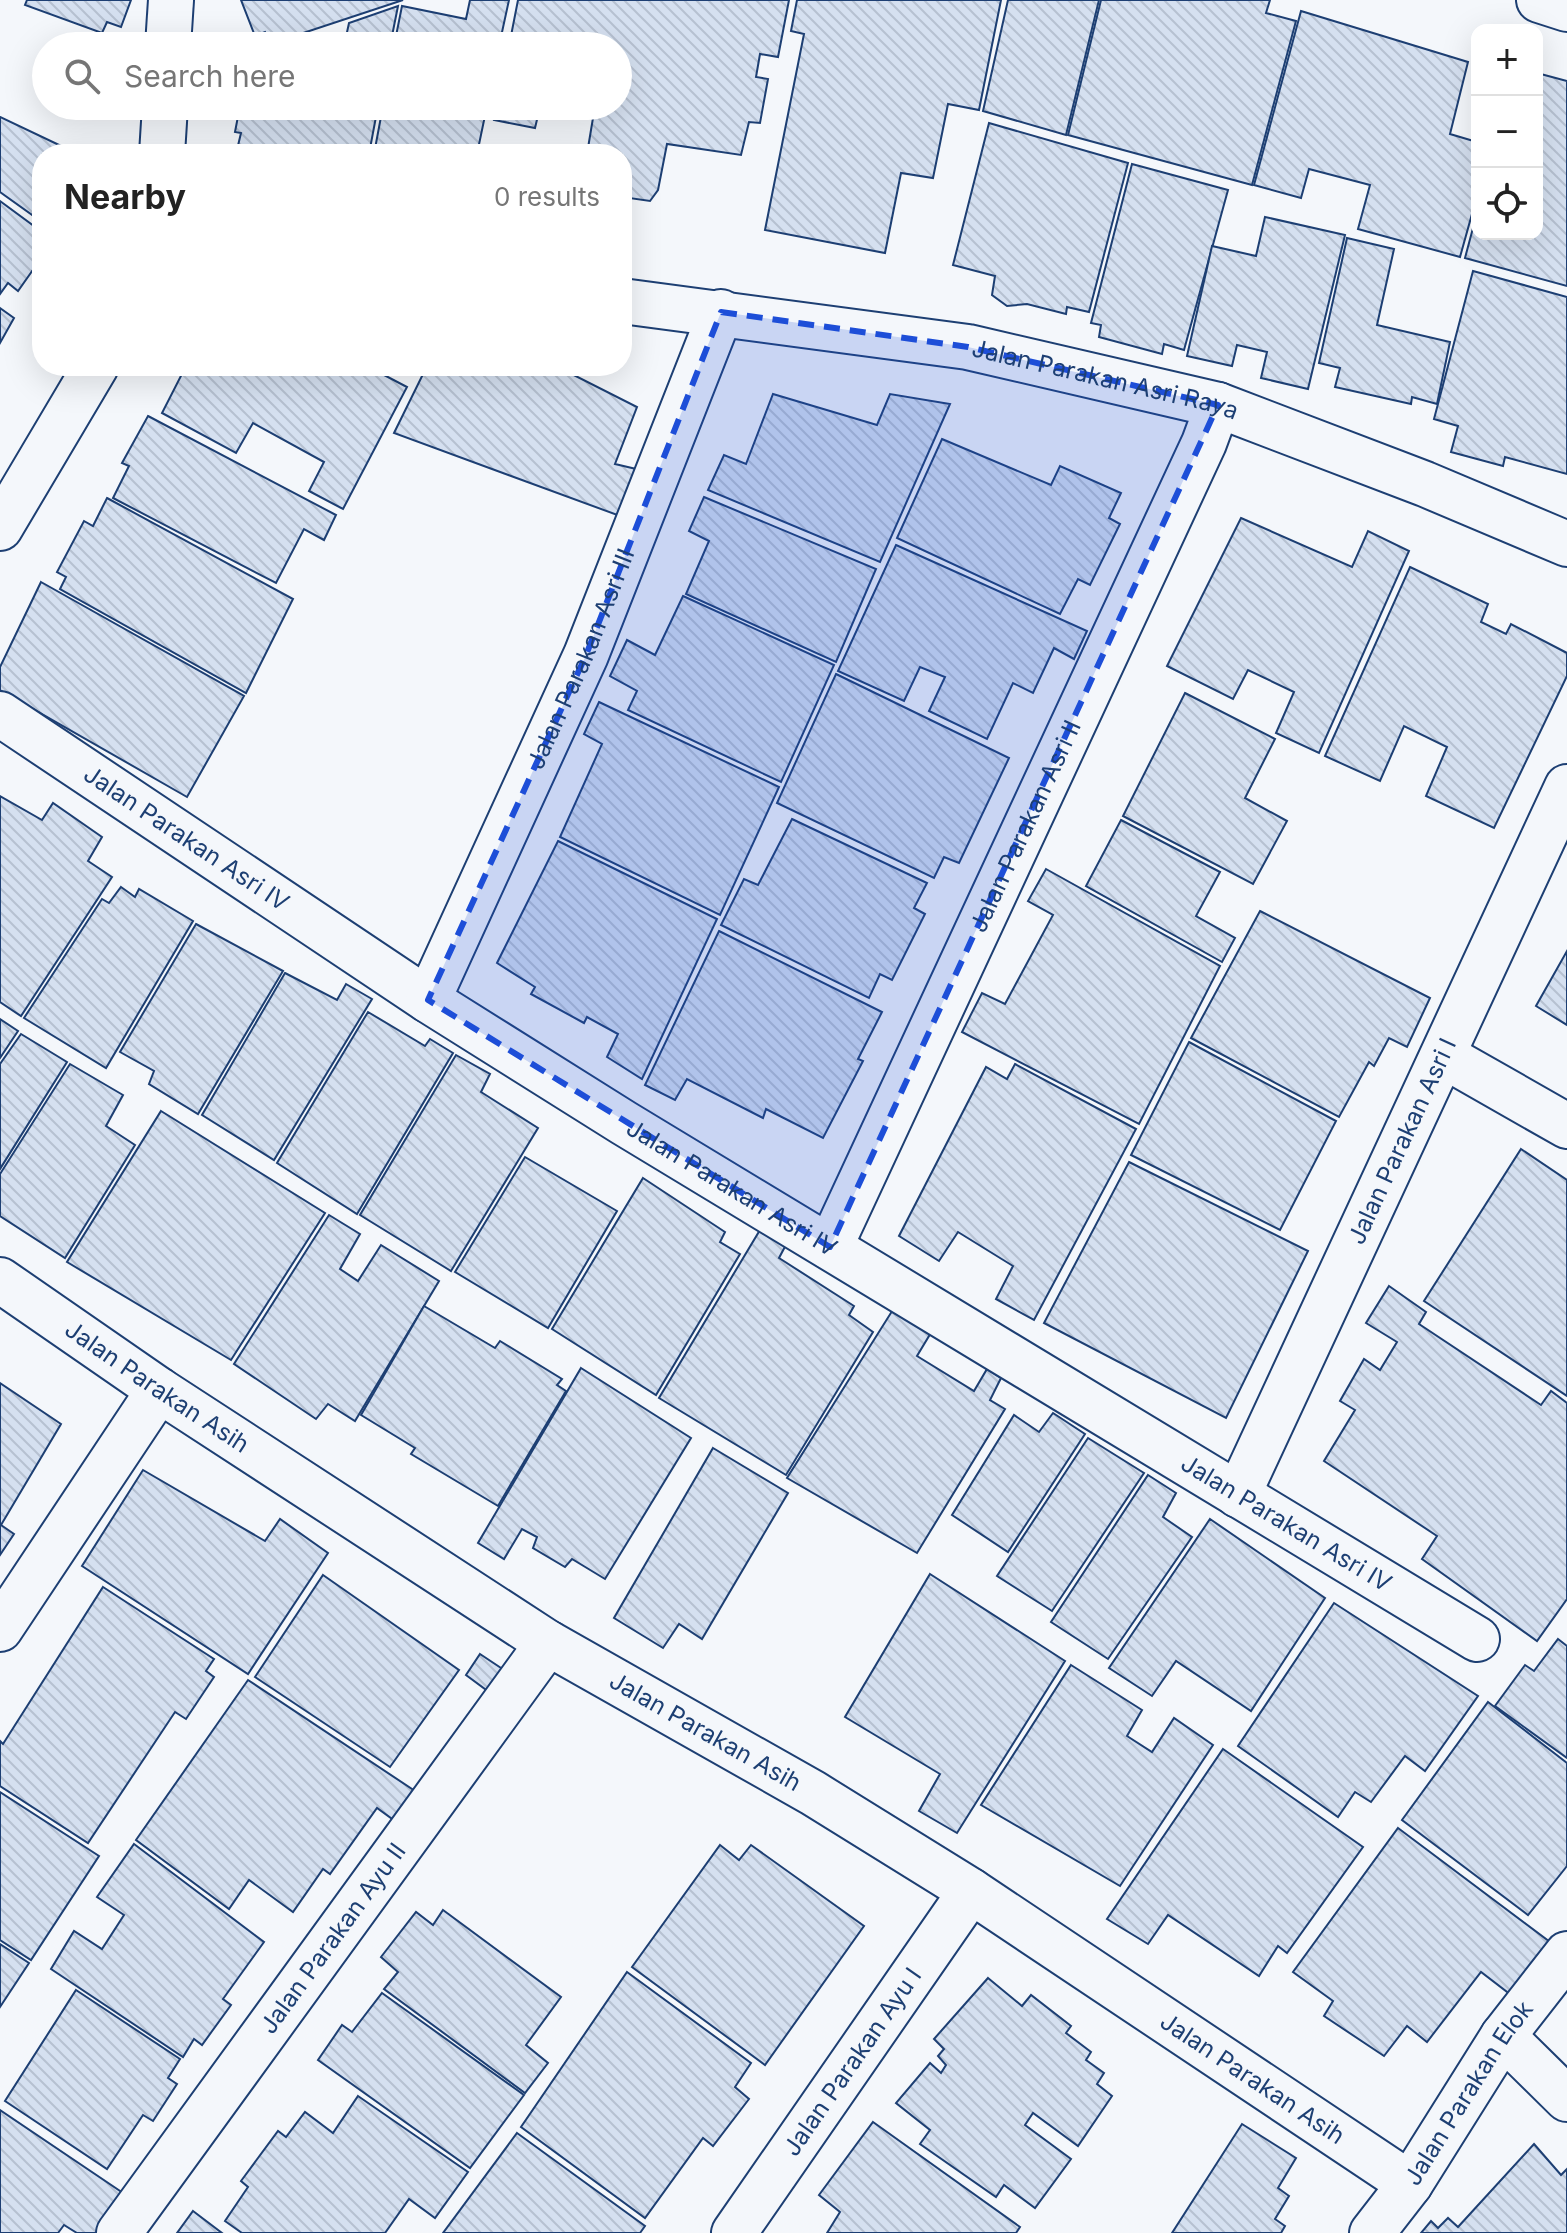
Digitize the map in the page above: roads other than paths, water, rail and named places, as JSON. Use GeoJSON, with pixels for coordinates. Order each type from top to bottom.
{"type":"FeatureCollection","features":[{"type":"Feature","properties":{"kind":"street"},"geometry":{"type":"LineString","coordinates":[[169,32],[171,0]]}},
{"type":"Feature","properties":{"kind":"street"},"geometry":{"type":"LineString","coordinates":[[1539,0],[1567,9]]}},
{"type":"Feature","properties":{"kind":"street"},"geometry":{"type":"LineString","coordinates":[[163,144],[164,120]]}},
{"type":"Feature","properties":{"kind":"street","name":"Jalan Parakan Asri Raya"},"geometry":{"type":"LineString","coordinates":[[632,302],[968,347],[1218,405],[1425,484],[1567,544]]}},
{"type":"Feature","properties":{"kind":"street","name":"Jalan Parakan Asri III"},"geometry":{"type":"LineString","coordinates":[[428,1000],[586,655],[721,312]]}},
{"type":"Feature","properties":{"kind":"street"},"geometry":{"type":"LineString","coordinates":[[0,528],[90,376]]}},
{"type":"Feature","properties":{"kind":"street","name":"Jalan Parakan Asri II"},"geometry":{"type":"LineString","coordinates":[[830,1247],[1204,443],[1218,405]]}},
{"type":"Feature","properties":{"kind":"street","name":"Jalan Parakan Asri IV"},"geometry":{"type":"LineString","coordinates":[[0,714],[428,1000],[1477,1639]]}},
{"type":"Feature","properties":{"kind":"street","name":"Jalan Parakan Asri I"},"geometry":{"type":"LineString","coordinates":[[1238,1495],[1567,787]]}},
{"type":"Feature","properties":{"kind":"street"},"geometry":{"type":"LineString","coordinates":[[1444,1056],[1567,1126]]}},
{"type":"Feature","properties":{"kind":"street","name":"Jalan Parakan Asih"},"geometry":{"type":"LineString","coordinates":[[0,1280],[159,1390],[548,1643],[813,1793],[971,1891],[1410,2184]]}},
{"type":"Feature","properties":{"kind":"street"},"geometry":{"type":"LineString","coordinates":[[0,1629],[159,1390]]}},
{"type":"Feature","properties":{"kind":"street","name":"Jalan Parakan Ayu II"},"geometry":{"type":"LineString","coordinates":[[119,2233],[548,1643]]}},
{"type":"Feature","properties":{"kind":"street","name":"Jalan Parakan Ayu I"},"geometry":{"type":"LineString","coordinates":[[734,2233],[971,1891]]}},
{"type":"Feature","properties":{"kind":"street","name":"Jalan Parakan Elok"},"geometry":{"type":"LineString","coordinates":[[1372,2233],[1410,2184],[1503,2036],[1567,1954]]}},
{"type":"Feature","properties":{"kind":"street"},"geometry":{"type":"LineString","coordinates":[[1503,2036],[1567,2099]]}}]}
